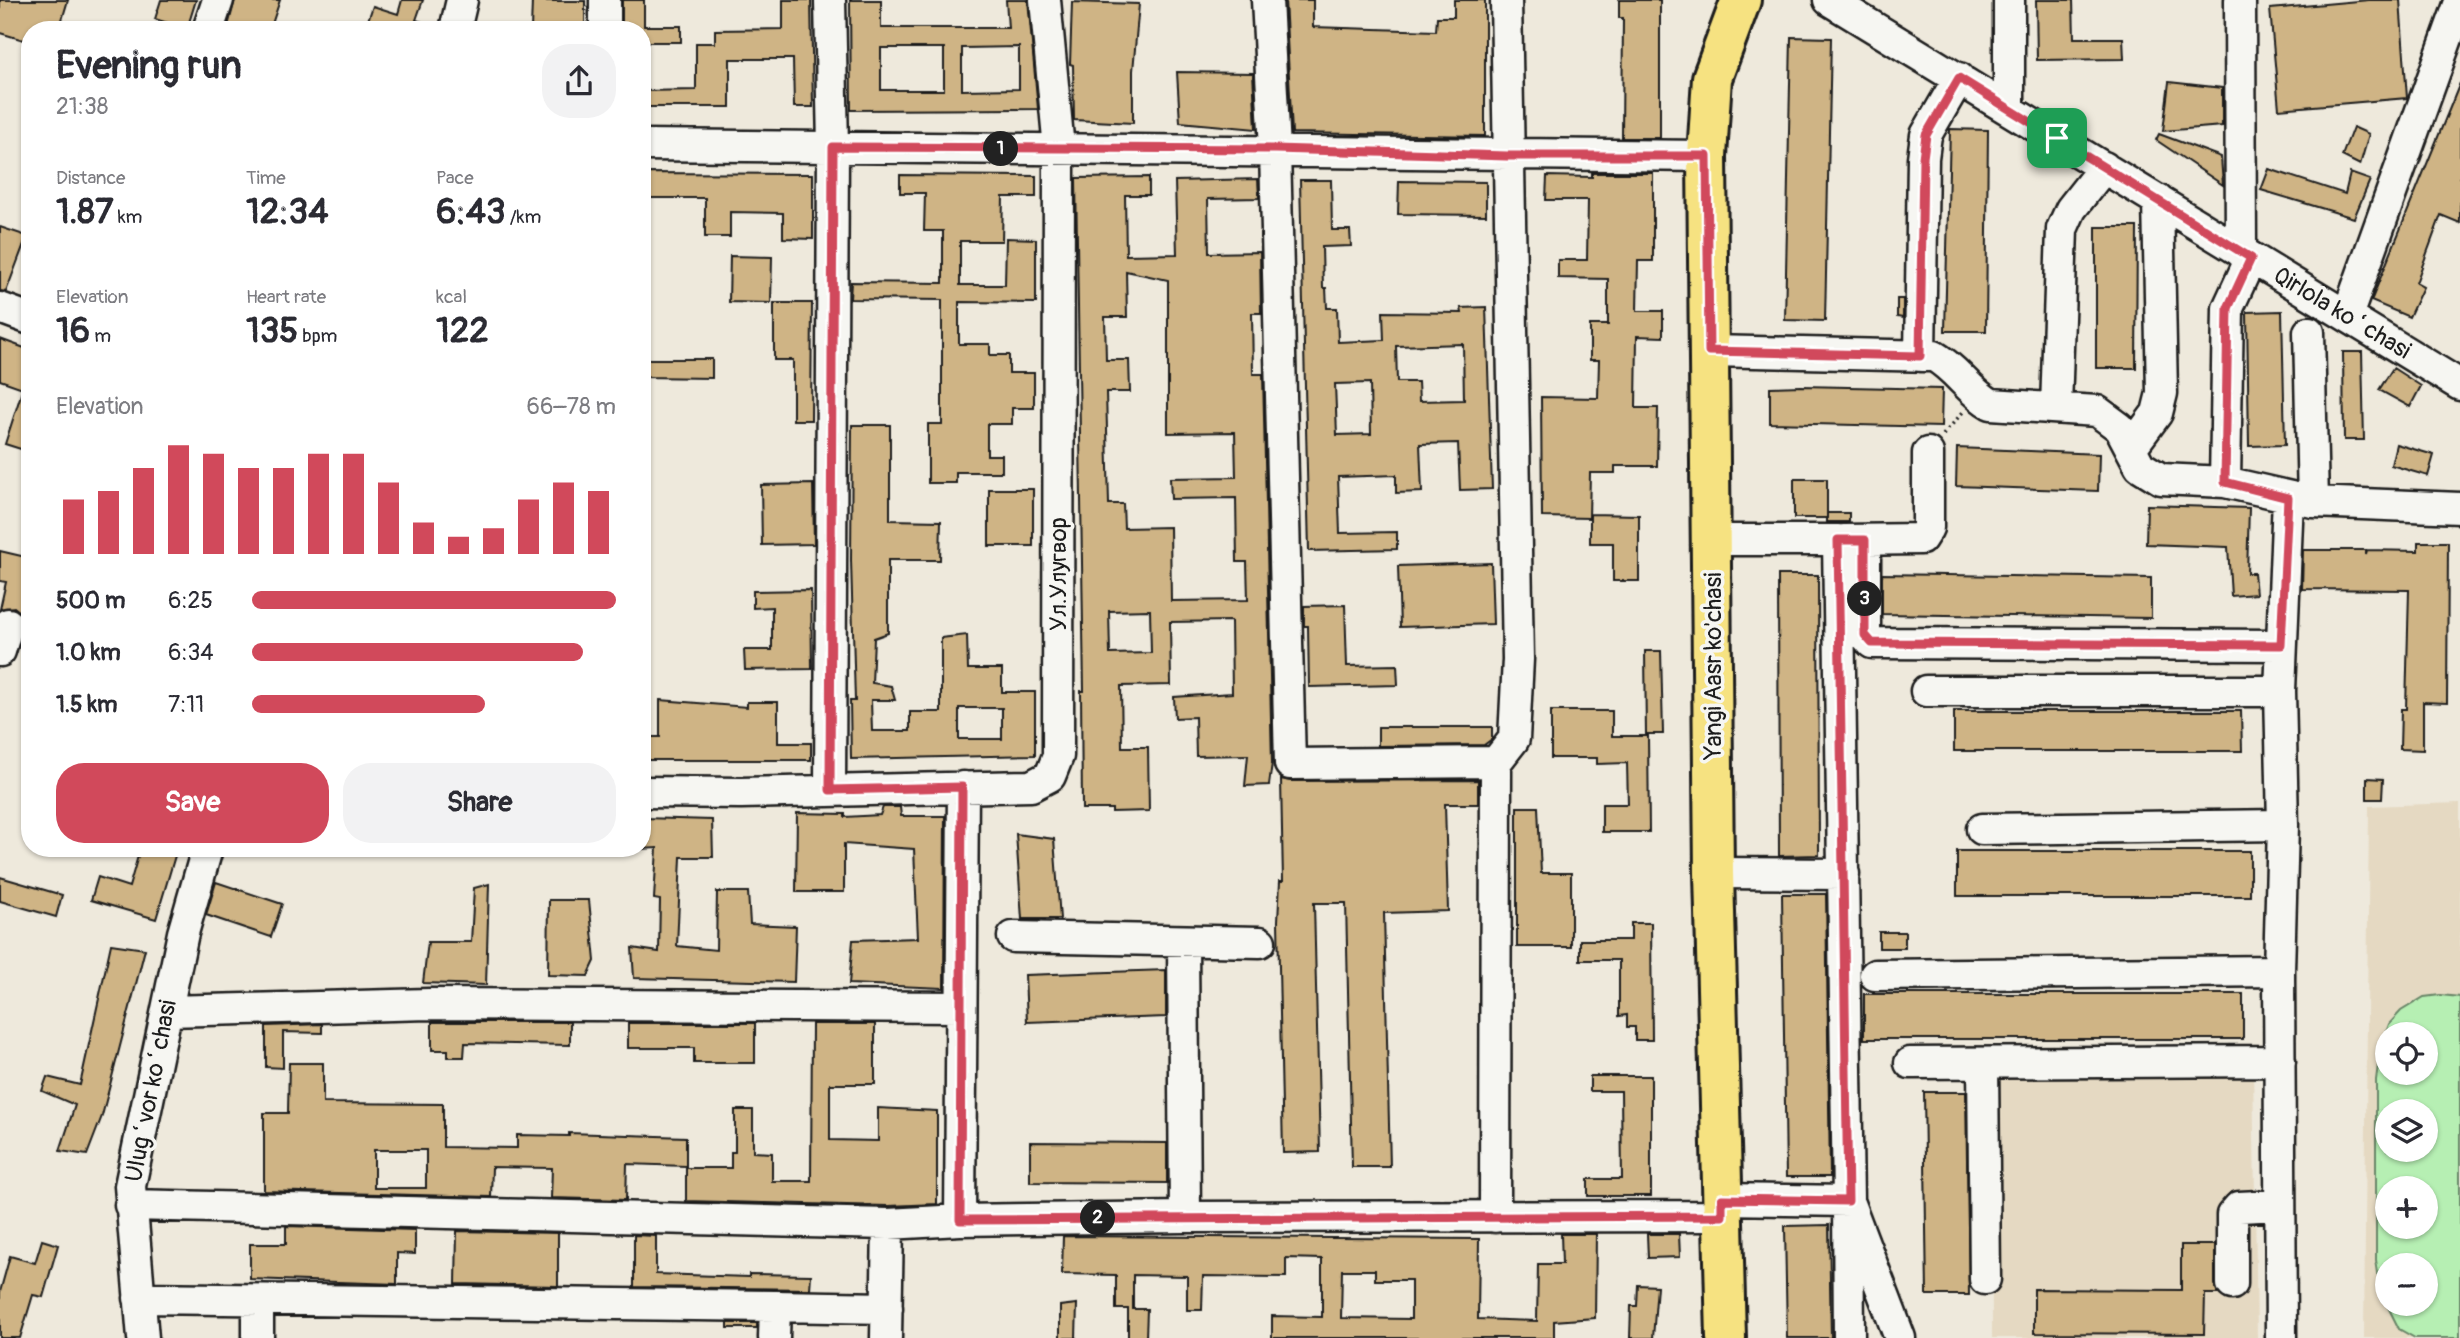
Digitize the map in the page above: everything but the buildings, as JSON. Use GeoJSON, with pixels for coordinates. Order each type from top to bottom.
{"type":"FeatureCollection","features":[{"type":"Feature","properties":{"kind":"main road","name":"Yangi Aasr ko'chasi"},"geometry":{"type":"LineString","coordinates":[[1726,1338],[1714,873],[1707,156],[1712,78],[1741,0]]}},
{"type":"Feature","properties":{"kind":"street"},"geometry":{"type":"LineString","coordinates":[[211,21],[218,0]]}},
{"type":"Feature","properties":{"kind":"street"},"geometry":{"type":"LineString","coordinates":[[457,21],[462,0]]}},
{"type":"Feature","properties":{"kind":"street"},"geometry":{"type":"LineString","coordinates":[[605,21],[606,0]]}},
{"type":"Feature","properties":{"kind":"street"},"geometry":{"type":"LineString","coordinates":[[830,0],[833,147],[830,790]]}},
{"type":"Feature","properties":{"kind":"street","name":"Ул.Улугвор"},"geometry":{"type":"LineString","coordinates":[[651,792],[1031,786],[1050,776],[1058,756],[1059,149],[1045,0]]}},
{"type":"Feature","properties":{"kind":"street"},"geometry":{"type":"LineString","coordinates":[[1268,0],[1275,149],[1290,764],[1496,762]]}},
{"type":"Feature","properties":{"kind":"street"},"geometry":{"type":"LineString","coordinates":[[1495,1217],[1496,762],[1514,739],[1518,659],[1506,0]]}},
{"type":"Feature","properties":{"kind":"street","name":"Qirlola koʻchasi"},"geometry":{"type":"LineString","coordinates":[[1829,0],[2460,385]]}},
{"type":"Feature","properties":{"kind":"street"},"geometry":{"type":"LineString","coordinates":[[2009,0],[2009,109]]}},
{"type":"Feature","properties":{"kind":"street"},"geometry":{"type":"LineString","coordinates":[[2225,482],[2228,308],[2246,255],[2240,0]]}},
{"type":"Feature","properties":{"kind":"street"},"geometry":{"type":"LineString","coordinates":[[2347,316],[2460,2]]}},
{"type":"Feature","properties":{"kind":"street"},"geometry":{"type":"LineString","coordinates":[[1920,356],[1923,158],[1926,135],[1959,78]]}},
{"type":"Feature","properties":{"kind":"street"},"geometry":{"type":"LineString","coordinates":[[651,145],[1275,149],[1507,156],[1707,156]]}},
{"type":"Feature","properties":{"kind":"street"},"geometry":{"type":"LineString","coordinates":[[2056,408],[2062,229],[2071,209],[2104,167]]}},
{"type":"Feature","properties":{"kind":"street"},"geometry":{"type":"LineString","coordinates":[[2130,448],[2157,413],[2162,393],[2158,201]]}},
{"type":"Feature","properties":{"kind":"street"},"geometry":{"type":"LineString","coordinates":[[0,308],[21,315]]}},
{"type":"Feature","properties":{"kind":"street"},"geometry":{"type":"LineString","coordinates":[[2281,1338],[2281,645],[2301,500],[2309,332]]}},
{"type":"Feature","properties":{"kind":"street"},"geometry":{"type":"LineString","coordinates":[[1709,351],[1934,356],[1952,366],[1977,396],[1991,404],[2097,411],[2120,428],[2140,466],[2161,479],[2225,482],[2301,500],[2460,508]]}},
{"type":"Feature","properties":{"kind":"street"},"geometry":{"type":"LineString","coordinates":[[1712,540],[1921,538],[1928,528],[1928,453]]}},
{"type":"Feature","properties":{"kind":"street"},"geometry":{"type":"LineString","coordinates":[[1852,540],[1865,635],[1872,643],[2281,645]]}},
{"type":"Feature","properties":{"kind":"street"},"geometry":{"type":"LineString","coordinates":[[1849,1338],[1844,874],[1852,540]]}},
{"type":"Feature","properties":{"kind":"street"},"geometry":{"type":"LineString","coordinates":[[1926,691],[2280,691]]}},
{"type":"Feature","properties":{"kind":"street"},"geometry":{"type":"LineString","coordinates":[[960,1220],[962,787]]}},
{"type":"Feature","properties":{"kind":"street"},"geometry":{"type":"LineString","coordinates":[[1982,829],[2283,825]]}},
{"type":"Feature","properties":{"kind":"street","name":"Ulugʻvor koʻchasi"},"geometry":{"type":"LineString","coordinates":[[143,1338],[130,1186],[183,933],[205,857]]}},
{"type":"Feature","properties":{"kind":"street"},"geometry":{"type":"LineString","coordinates":[[1714,873],[1844,874]]}},
{"type":"Feature","properties":{"kind":"street"},"geometry":{"type":"LineString","coordinates":[[1013,937],[1259,942]]}},
{"type":"Feature","properties":{"kind":"street"},"geometry":{"type":"LineString","coordinates":[[1183,941],[1185,1217]]}},
{"type":"Feature","properties":{"kind":"street"},"geometry":{"type":"LineString","coordinates":[[1875,975],[2279,971]]}},
{"type":"Feature","properties":{"kind":"street"},"geometry":{"type":"LineString","coordinates":[[167,1011],[429,1004],[961,1007]]}},
{"type":"Feature","properties":{"kind":"street"},"geometry":{"type":"LineString","coordinates":[[1910,1063],[2280,1061]]}},
{"type":"Feature","properties":{"kind":"street"},"geometry":{"type":"LineString","coordinates":[[1983,1063],[1984,1279]]}},
{"type":"Feature","properties":{"kind":"street"},"geometry":{"type":"LineString","coordinates":[[130,1205],[888,1224],[960,1220],[1185,1217],[1495,1217],[1848,1201]]}},
{"type":"Feature","properties":{"kind":"street"},"geometry":{"type":"LineString","coordinates":[[1848,1201],[1900,1338]]}},
{"type":"Feature","properties":{"kind":"street"},"geometry":{"type":"LineString","coordinates":[[2232,1284],[2232,1215],[2239,1207],[2280,1205]]}},
{"type":"Feature","properties":{"kind":"street"},"geometry":{"type":"LineString","coordinates":[[886,1338],[888,1224]]}},
{"type":"Feature","properties":{"kind":"street"},"geometry":{"type":"LineString","coordinates":[[139,1298],[887,1308]]}},
{"type":"Feature","properties":{"kind":"street"},"geometry":{"type":"LineString","coordinates":[[258,1301],[258,1338]]}},
{"type":"Feature","properties":{"kind":"street"},"geometry":{"type":"LineString","coordinates":[[774,1338],[775,1306]]}},
{"type":"Feature","properties":{"kind":"path"},"geometry":{"type":"LineString","coordinates":[[1928,453],[1977,396]]}},
{"type":"Feature","properties":{"kind":"shaded area"},"geometry":{"type":"Polygon","coordinates":[[[2460,803],[2460,1338],[2364,1338],[2369,806],[2460,803]]]}},
{"type":"Feature","properties":{"kind":"shaded area"},"geometry":{"type":"Polygon","coordinates":[[[2253,1063],[2257,1338],[1992,1338],[1991,1064],[2253,1063]]]}},
{"type":"Feature","properties":{"kind":"green space"},"geometry":{"type":"Polygon","coordinates":[[[2424,997],[2460,997],[2460,1338],[2415,1338],[2399,1329],[2392,1316],[2438,1316],[2438,1253],[2376,1253],[2376,1239],[2438,1239],[2438,1176],[2376,1176],[2376,1162],[2438,1162],[2438,1099],[2376,1099],[2376,1085],[2438,1085],[2438,1022],[2391,1022],[2401,1011],[2424,997]]]}},
{"type":"Feature","properties":{"kind":"route"},"geometry":{"type":"LineString","coordinates":[[1959,78],[2057,138],[2251,258],[2228,308],[2225,482],[2288,498],[2281,645],[1872,643],[1865,635],[1865,540],[1838,540],[1848,1201],[1722,1199],[1722,1216],[960,1220],[962,787],[830,790],[833,147],[1275,149],[1507,156],[1707,156],[1709,351],[1920,356],[1923,158],[1926,135],[1959,78]]}}]}
